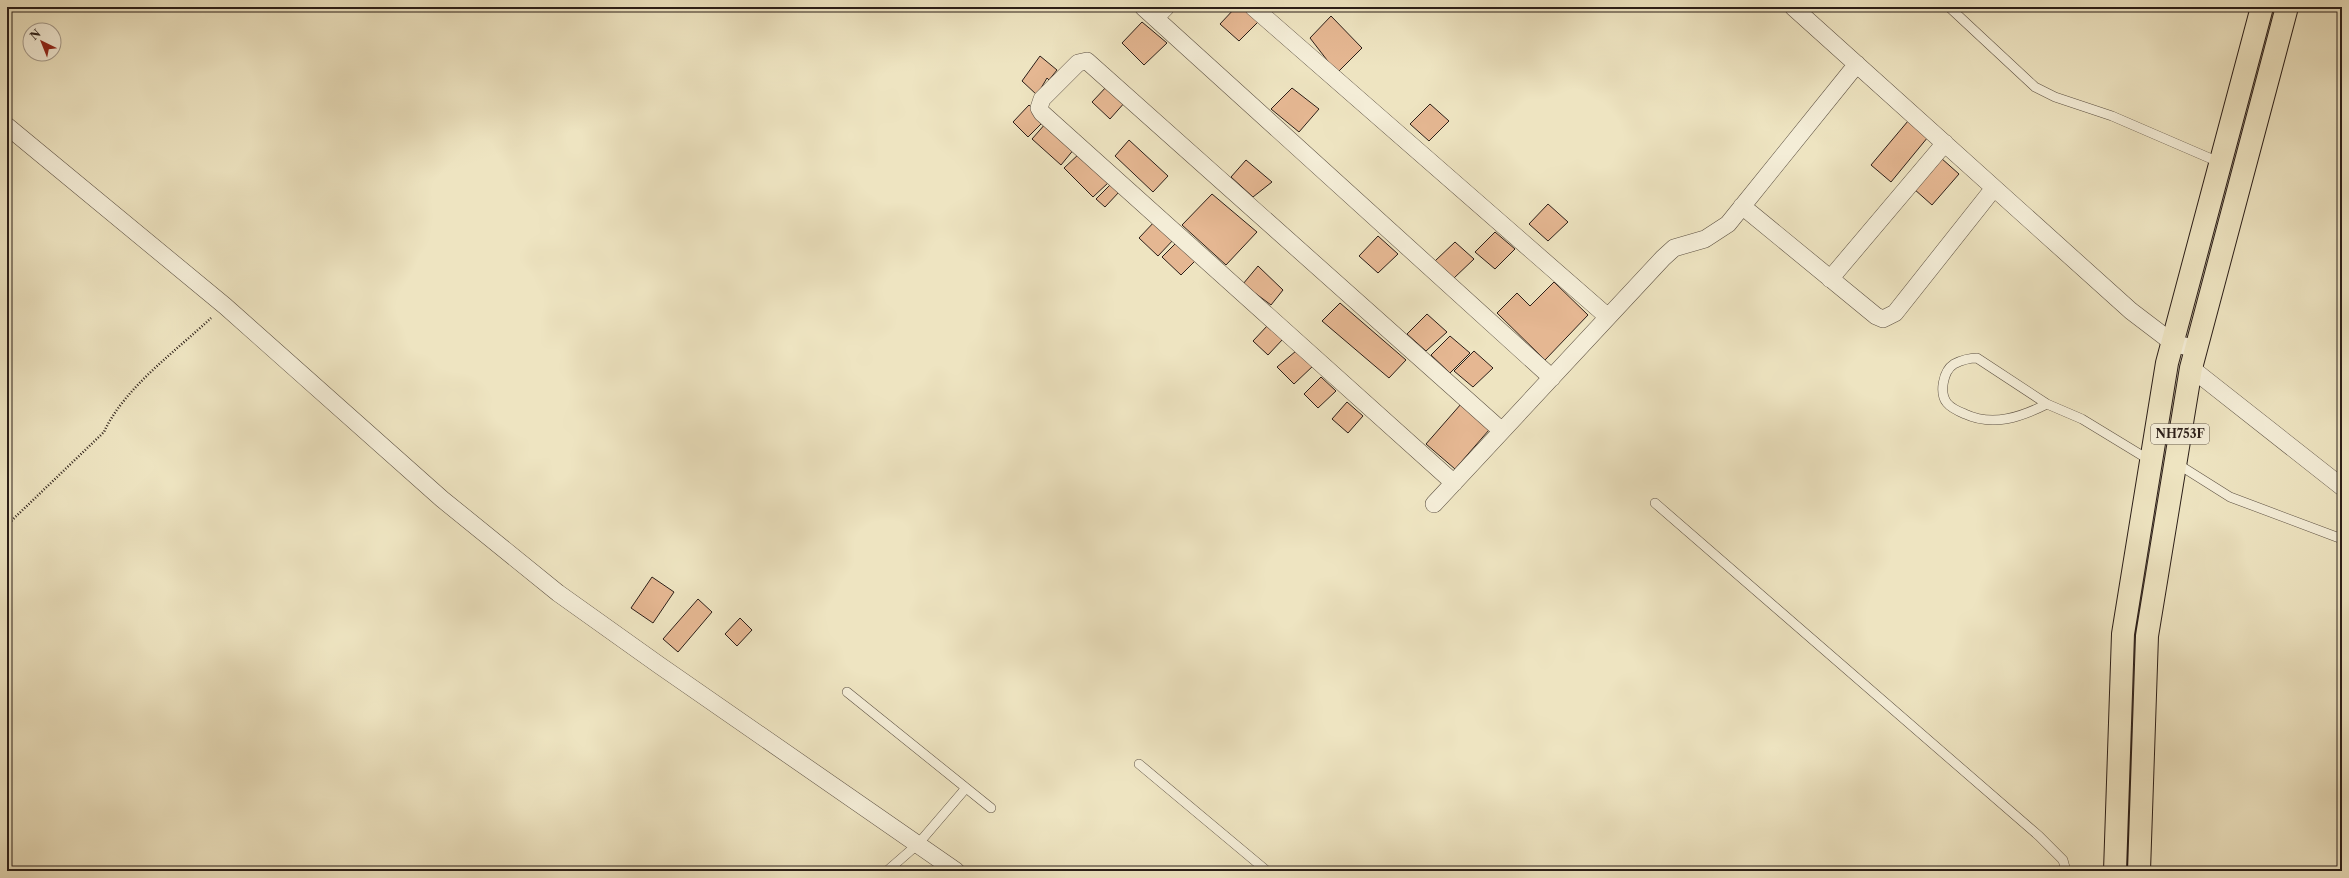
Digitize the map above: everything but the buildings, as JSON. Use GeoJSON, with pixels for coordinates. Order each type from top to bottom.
{"type":"FeatureCollection","features":[{"type":"Feature","properties":{"kind":"highway","name":"NH753F"},"geometry":{"type":"LineString","coordinates":[[2115,871],[2123,634],[2167,363],[2262,7]]}},
{"type":"Feature","properties":{"kind":"highway","name":"NH753F"},"geometry":{"type":"LineString","coordinates":[[2139,871],[2147,636],[2176,463],[2194,359],[2287,7]]}},
{"type":"Feature","properties":{"kind":"street"},"geometry":{"type":"LineString","coordinates":[[1253,7],[1608,317]]}},
{"type":"Feature","properties":{"kind":"street"},"geometry":{"type":"LineString","coordinates":[[1793,7],[2131,311],[2194,359],[2342,486]]}},
{"type":"Feature","properties":{"kind":"street"},"geometry":{"type":"LineString","coordinates":[[1154,11],[1552,378]]}},
{"type":"Feature","properties":{"kind":"street"},"geometry":{"type":"LineString","coordinates":[[1454,483],[1042,113],[1039,108],[1042,99],[1078,63],[1087,61],[1502,431]]}},
{"type":"Feature","properties":{"kind":"street"},"geometry":{"type":"LineString","coordinates":[[1434,504],[1674,248],[1705,239],[1728,224],[1857,64]]}},
{"type":"Feature","properties":{"kind":"street"},"geometry":{"type":"LineString","coordinates":[[7,126],[225,306],[442,499],[558,593],[956,871]]}},
{"type":"Feature","properties":{"kind":"street"},"geometry":{"type":"LineString","coordinates":[[1830,279],[1946,143]]}},
{"type":"Feature","properties":{"kind":"street"},"geometry":{"type":"LineString","coordinates":[[1742,206],[1876,316],[1883,319],[1895,313],[1994,188]]}},
{"type":"Feature","properties":{"kind":"lane"},"geometry":{"type":"LineString","coordinates":[[1949,7],[2035,87],[2055,97],[2112,116],[2221,163]]}},
{"type":"Feature","properties":{"kind":"lane"},"geometry":{"type":"LineString","coordinates":[[2047,404],[2023,416],[2000,420],[1976,419],[1947,403],[1942,391],[1943,381],[1952,365],[1966,358],[1977,358],[2047,404],[2082,419],[2152,461]]}},
{"type":"Feature","properties":{"kind":"lane"},"geometry":{"type":"LineString","coordinates":[[2176,463],[2230,497],[2342,539]]}},
{"type":"Feature","properties":{"kind":"lane"},"geometry":{"type":"LineString","coordinates":[[1655,503],[2039,836],[2063,860],[2066,871]]}},
{"type":"Feature","properties":{"kind":"lane"},"geometry":{"type":"LineString","coordinates":[[847,692],[991,808]]}},
{"type":"Feature","properties":{"kind":"lane"},"geometry":{"type":"LineString","coordinates":[[1139,764],[1267,871]]}},
{"type":"Feature","properties":{"kind":"lane"},"geometry":{"type":"LineString","coordinates":[[887,871],[918,844],[966,788]]}},
{"type":"Feature","properties":{"kind":"path"},"geometry":{"type":"LineString","coordinates":[[7,525],[104,432],[112,415],[127,396],[225,306]]}}]}
